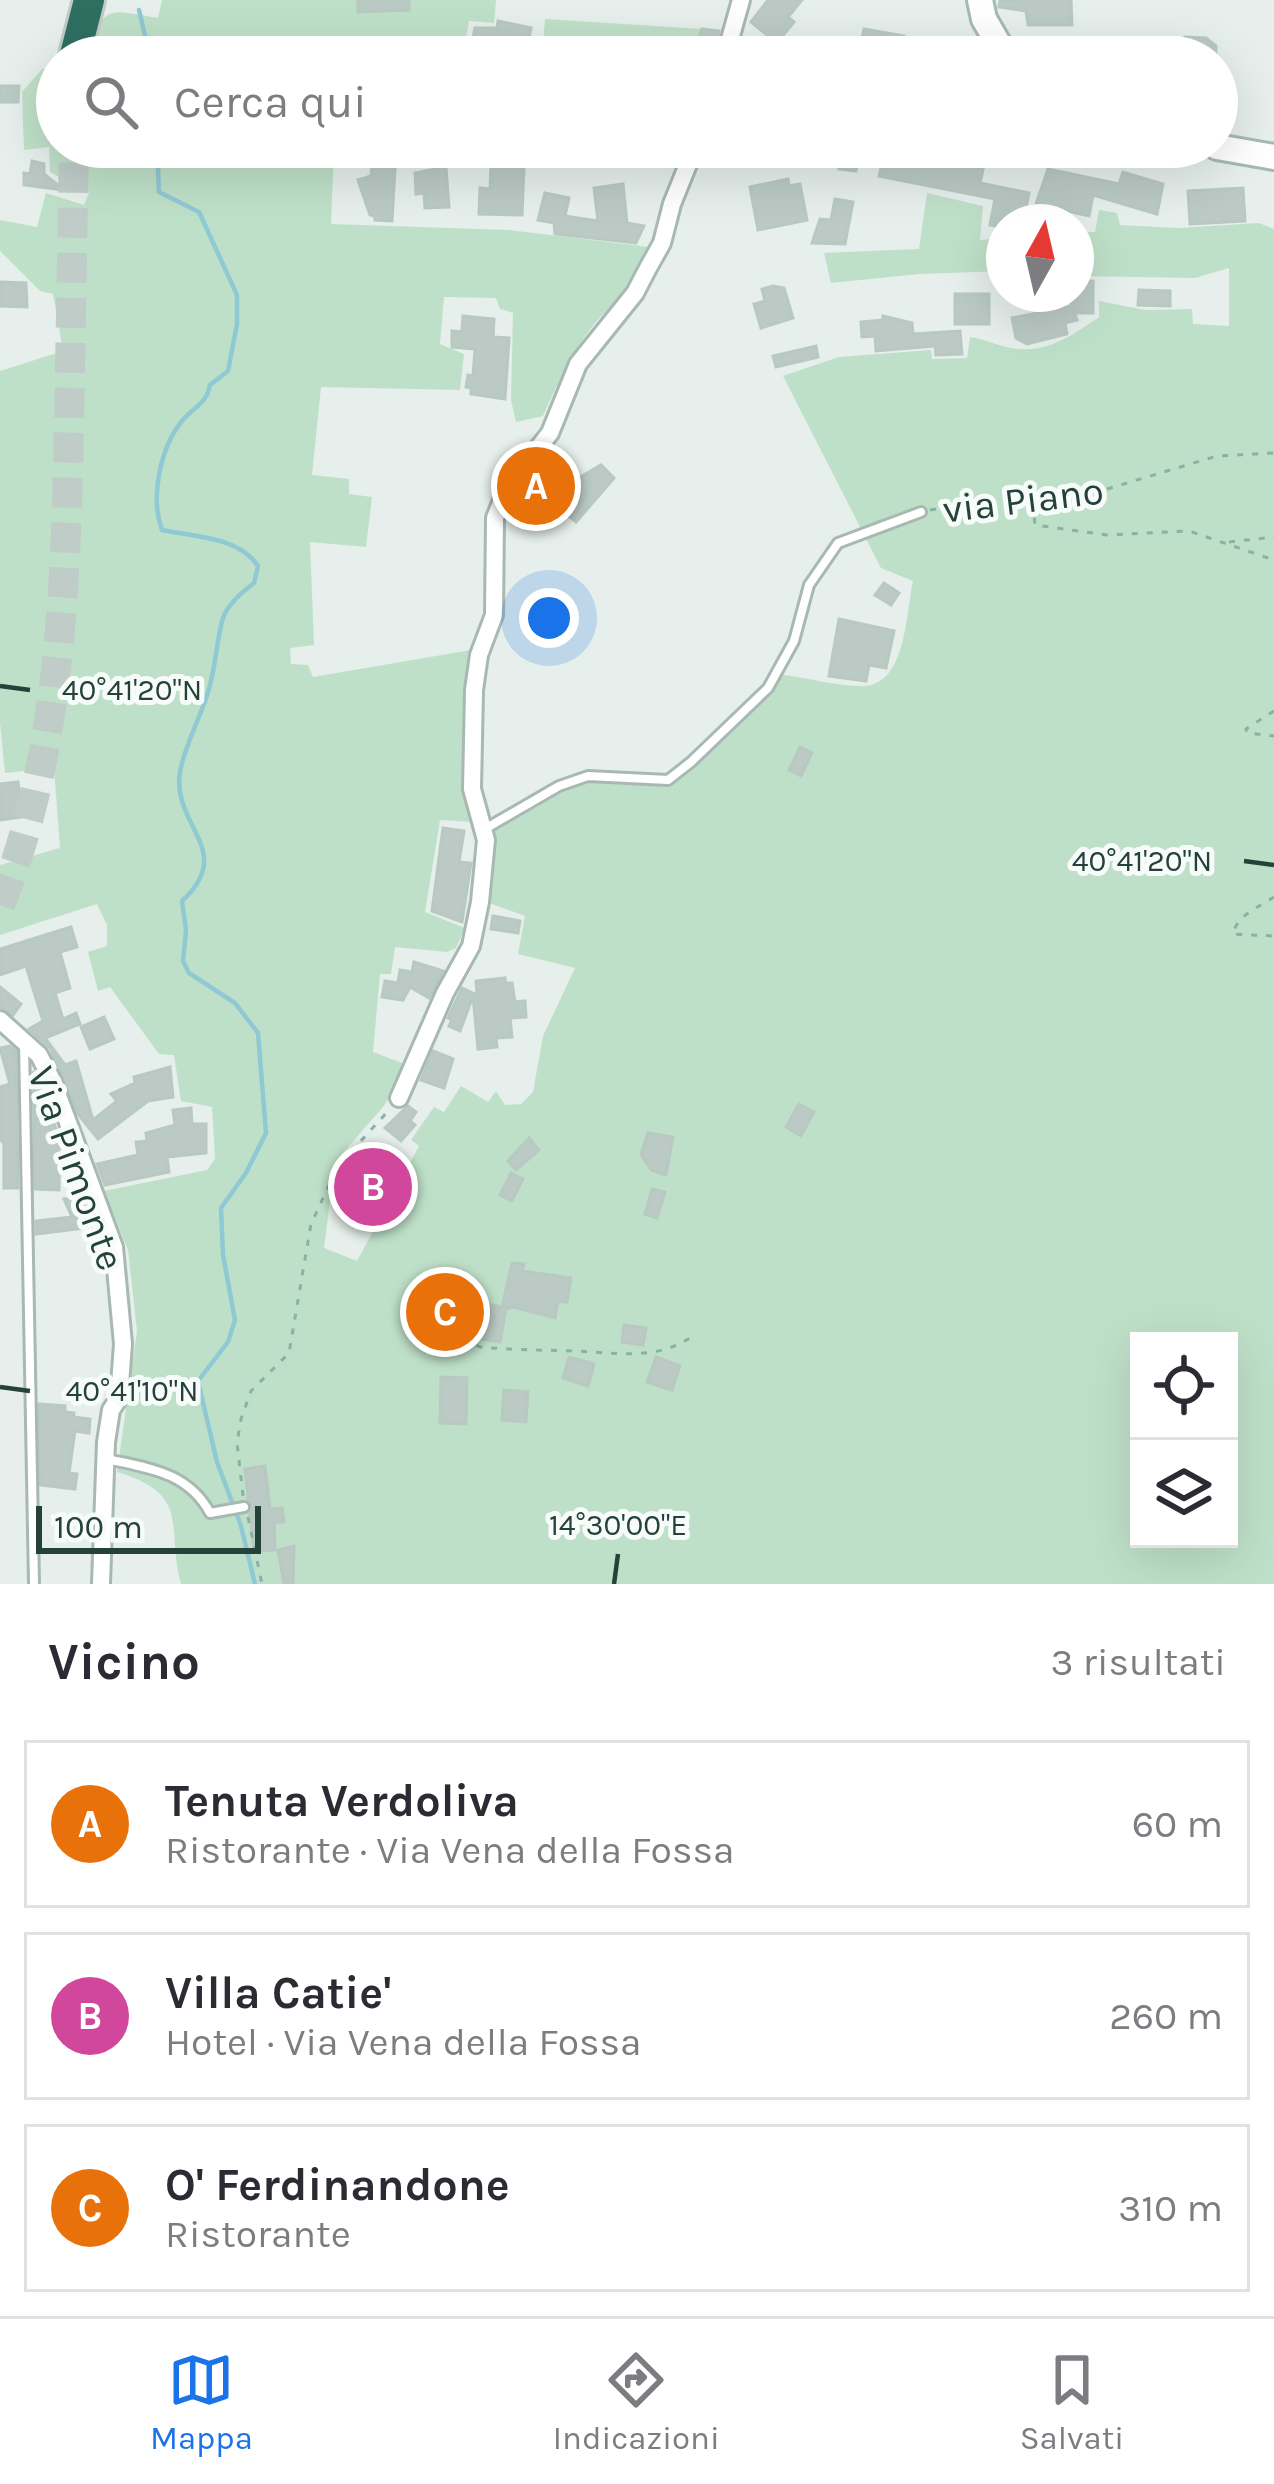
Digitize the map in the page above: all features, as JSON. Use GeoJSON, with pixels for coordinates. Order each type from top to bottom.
{"type":"FeatureCollection","features":[{"type":"Feature","properties":{"kind":"highway"},"geometry":{"type":"LineString","coordinates":[[75,36],[76,0]]}},
{"type":"Feature","properties":{"kind":"highway"},"geometry":{"type":"LineString","coordinates":[[80,36],[89,0]]}},
{"type":"Feature","properties":{"kind":"main road"},"geometry":{"type":"LineString","coordinates":[[980,0],[994,36]]}},
{"type":"Feature","properties":{"kind":"main road"},"geometry":{"type":"LineString","coordinates":[[1238,151],[1274,157]]}},
{"type":"Feature","properties":{"kind":"street"},"geometry":{"type":"LineString","coordinates":[[730,36],[741,0]]}},
{"type":"Feature","properties":{"kind":"street"},"geometry":{"type":"LineString","coordinates":[[399,1098],[471,946],[484,877],[483,830],[472,789],[474,690],[479,655],[494,615],[495,518],[506,488],[550,433],[578,364],[635,293],[649,268],[662,244],[687,168]]}},
{"type":"Feature","properties":{"kind":"street","name":"Via Pimonte"},"geometry":{"type":"LineString","coordinates":[[0,1020],[38,1055],[53,1082],[114,1247],[123,1344],[119,1398],[111,1410],[106,1458],[100,1584]]}},
{"type":"Feature","properties":{"kind":"lane","name":"via Piano"},"geometry":{"type":"LineString","coordinates":[[483,830],[560,786],[588,776],[668,780],[768,688],[794,640],[809,585],[838,543],[921,512]]}},
{"type":"Feature","properties":{"kind":"lane"},"geometry":{"type":"LineString","coordinates":[[24,1042],[34,1584]]}},
{"type":"Feature","properties":{"kind":"lane"},"geometry":{"type":"LineString","coordinates":[[106,1458],[182,1480],[211,1513],[244,1508]]}},
{"type":"Feature","properties":{"kind":"path","name":"via Piano"},"geometry":{"type":"LineString","coordinates":[[921,512],[1035,493],[1077,498],[1217,456],[1274,454]]}},
{"type":"Feature","properties":{"kind":"path"},"geometry":{"type":"LineString","coordinates":[[1077,498],[1034,514],[1035,525],[1107,536],[1189,531],[1274,560]]}},
{"type":"Feature","properties":{"kind":"path"},"geometry":{"type":"LineString","coordinates":[[1228,543],[1274,537]]}},
{"type":"Feature","properties":{"kind":"path"},"geometry":{"type":"LineString","coordinates":[[1274,711],[1246,728],[1247,733],[1274,736]]}},
{"type":"Feature","properties":{"kind":"path"},"geometry":{"type":"LineString","coordinates":[[1274,897],[1247,914],[1233,934],[1274,936]]}},
{"type":"Feature","properties":{"kind":"path"},"geometry":{"type":"LineString","coordinates":[[262,1584],[244,1508],[237,1443],[241,1419],[251,1391],[290,1353],[311,1224],[338,1166],[399,1098]]}},
{"type":"Feature","properties":{"kind":"path"},"geometry":{"type":"LineString","coordinates":[[463,1339],[480,1347],[608,1356],[680,1346],[693,1336]]}},
{"type":"Feature","properties":{"kind":"green space"},"geometry":{"type":"Polygon","coordinates":[[[162,0],[496,0],[494,23],[469,21],[466,36],[95,36],[110,14],[158,18],[162,0]]]}},
{"type":"Feature","properties":{"kind":"green space"},"geometry":{"type":"Polygon","coordinates":[[[545,19],[702,29],[700,36],[544,36],[545,19]]]}},
{"type":"Feature","properties":{"kind":"green space"},"geometry":{"type":"Polygon","coordinates":[[[36,76],[36,149],[24,150],[22,92],[36,76]]]}},
{"type":"Feature","properties":{"kind":"green space"},"geometry":{"type":"Polygon","coordinates":[[[50,168],[333,168],[331,224],[509,230],[650,247],[632,285],[576,351],[543,416],[516,422],[511,400],[513,313],[500,309],[496,298],[444,297],[440,344],[464,354],[460,390],[321,387],[312,475],[349,479],[349,494],[372,497],[366,547],[310,542],[314,645],[290,648],[291,664],[308,665],[313,677],[471,650],[468,767],[473,822],[440,820],[425,912],[465,928],[456,948],[447,952],[395,947],[391,974],[380,974],[373,1052],[405,1064],[383,1107],[335,1162],[324,1248],[357,1261],[419,1146],[411,1140],[434,1107],[444,1112],[461,1086],[488,1102],[496,1091],[505,1105],[521,1104],[533,1092],[543,1036],[575,968],[518,954],[525,916],[489,903],[493,860],[483,830],[544,793],[577,780],[612,776],[668,780],[783,675],[862,686],[877,683],[896,662],[913,581],[881,568],[783,376],[839,357],[931,350],[932,359],[967,358],[970,337],[1012,348],[1041,348],[1099,317],[1099,301],[1145,310],[1192,309],[1193,324],[1229,326],[1229,268],[1195,278],[1094,276],[1099,210],[1117,213],[1120,225],[1178,228],[1259,223],[1274,229],[1274,1584],[181,1584],[166,1502],[141,1481],[117,1472],[137,1331],[128,1250],[104,1191],[207,1170],[215,1159],[212,1107],[181,1101],[174,1055],[159,1054],[110,987],[98,991],[88,952],[107,946],[107,925],[97,904],[0,935],[0,865],[60,848],[54,768],[5,773],[0,723],[0,371],[63,351],[53,294],[40,291],[0,251],[0,220],[37,227],[46,193],[84,205],[89,193],[50,168]]]}},
{"type":"Feature","properties":{"kind":"green space"},"geometry":{"type":"Polygon","coordinates":[[[927,193],[983,206],[980,240],[986,240],[986,272],[831,283],[824,253],[919,249],[927,193]]]}},
{"type":"Feature","properties":{"kind":"building"},"geometry":{"type":"Polygon","coordinates":[[[358,0],[409,0],[409,10],[358,12],[358,0]]]}},
{"type":"Feature","properties":{"kind":"building"},"geometry":{"type":"Polygon","coordinates":[[[768,0],[802,0],[788,17],[794,22],[783,36],[768,36],[751,22],[768,0]]]}},
{"type":"Feature","properties":{"kind":"building"},"geometry":{"type":"Polygon","coordinates":[[[1000,0],[1071,0],[1072,25],[1028,25],[1026,11],[999,7],[1000,0]]]}},
{"type":"Feature","properties":{"kind":"building"},"geometry":{"type":"Polygon","coordinates":[[[498,21],[531,28],[530,36],[473,36],[475,28],[497,28],[498,21]]]}},
{"type":"Feature","properties":{"kind":"building"},"geometry":{"type":"Polygon","coordinates":[[[702,29],[719,31],[718,36],[700,36],[702,29]]]}},
{"type":"Feature","properties":{"kind":"building"},"geometry":{"type":"Polygon","coordinates":[[[864,29],[904,36],[862,36],[864,29]]]}},
{"type":"Feature","properties":{"kind":"building"},"geometry":{"type":"Polygon","coordinates":[[[0,86],[19,86],[18,102],[0,102],[0,86]]]}},
{"type":"Feature","properties":{"kind":"building"},"geometry":{"type":"Polygon","coordinates":[[[32,161],[36,162],[36,168],[44,168],[44,174],[64,190],[24,185],[24,173],[30,174],[32,161]]]}},
{"type":"Feature","properties":{"kind":"building"},"geometry":{"type":"Polygon","coordinates":[[[372,168],[395,169],[392,221],[370,215],[358,180],[371,176],[372,168]]]}},
{"type":"Feature","properties":{"kind":"building"},"geometry":{"type":"Polygon","coordinates":[[[446,168],[449,207],[425,208],[424,193],[416,194],[415,173],[446,168]]]}},
{"type":"Feature","properties":{"kind":"building"},"geometry":{"type":"Polygon","coordinates":[[[491,168],[524,168],[522,215],[479,214],[480,188],[490,189],[491,168]]]}},
{"type":"Feature","properties":{"kind":"building"},"geometry":{"type":"Polygon","coordinates":[[[881,168],[983,168],[980,183],[1029,193],[1027,204],[994,204],[995,199],[879,176],[881,168]]]}},
{"type":"Feature","properties":{"kind":"building"},"geometry":{"type":"Polygon","coordinates":[[[1048,169],[1119,184],[1123,172],[1163,184],[1157,214],[1093,195],[1091,204],[1036,204],[1048,169]]]}},
{"type":"Feature","properties":{"kind":"building"},"geometry":{"type":"Polygon","coordinates":[[[788,179],[789,186],[800,184],[807,220],[758,230],[750,187],[788,179]]]}},
{"type":"Feature","properties":{"kind":"building"},"geometry":{"type":"Polygon","coordinates":[[[623,184],[627,223],[644,226],[636,243],[555,234],[554,223],[538,220],[545,193],[569,198],[565,216],[598,221],[594,188],[623,184]]]}},
{"type":"Feature","properties":{"kind":"building"},"geometry":{"type":"Polygon","coordinates":[[[1243,188],[1245,221],[1190,224],[1188,191],[1243,188]]]}},
{"type":"Feature","properties":{"kind":"building"},"geometry":{"type":"Polygon","coordinates":[[[835,199],[853,202],[845,244],[812,243],[820,219],[831,220],[835,199]]]}},
{"type":"Feature","properties":{"kind":"building"},"geometry":{"type":"Polygon","coordinates":[[[0,282],[26,283],[27,307],[0,306],[0,282]]]}},
{"type":"Feature","properties":{"kind":"building"},"geometry":{"type":"Polygon","coordinates":[[[784,288],[793,318],[761,328],[754,304],[765,301],[762,289],[784,288]]]}},
{"type":"Feature","properties":{"kind":"building"},"geometry":{"type":"Polygon","coordinates":[[[1139,290],[1170,291],[1170,306],[1138,305],[1139,290]]]}},
{"type":"Feature","properties":{"kind":"building"},"geometry":{"type":"Polygon","coordinates":[[[955,294],[986,294],[989,324],[955,324],[955,294]]]}},
{"type":"Feature","properties":{"kind":"building"},"geometry":{"type":"Polygon","coordinates":[[[1074,312],[1077,320],[1065,323],[1067,334],[1027,344],[1016,338],[1012,318],[1074,312]]]}},
{"type":"Feature","properties":{"kind":"building"},"geometry":{"type":"Polygon","coordinates":[[[463,316],[494,319],[493,337],[509,338],[505,399],[471,394],[466,387],[468,375],[473,376],[475,349],[452,347],[452,331],[462,332],[463,316]]]}},
{"type":"Feature","properties":{"kind":"building"},"geometry":{"type":"Polygon","coordinates":[[[883,316],[912,323],[913,334],[960,331],[962,354],[936,355],[935,346],[876,351],[875,336],[862,337],[861,322],[883,320],[883,316]]]}},
{"type":"Feature","properties":{"kind":"building"},"geometry":{"type":"Polygon","coordinates":[[[816,346],[818,357],[776,367],[773,356],[816,346]]]}},
{"type":"Feature","properties":{"kind":"building"},"geometry":{"type":"Polygon","coordinates":[[[549,456],[555,460],[530,503],[518,494],[549,456]]]}},
{"type":"Feature","properties":{"kind":"building"},"geometry":{"type":"Polygon","coordinates":[[[601,465],[614,478],[576,522],[555,505],[549,515],[536,506],[571,472],[577,479],[601,465]]]}},
{"type":"Feature","properties":{"kind":"building"},"geometry":{"type":"Polygon","coordinates":[[[884,583],[899,593],[891,605],[875,595],[884,583]]]}},
{"type":"Feature","properties":{"kind":"building"},"geometry":{"type":"Polygon","coordinates":[[[839,619],[894,631],[886,668],[869,665],[866,681],[829,676],[839,619]]]}},
{"type":"Feature","properties":{"kind":"building"},"geometry":{"type":"Polygon","coordinates":[[[800,747],[812,753],[801,776],[789,770],[800,747]]]}},
{"type":"Feature","properties":{"kind":"building"},"geometry":{"type":"Polygon","coordinates":[[[18,782],[22,817],[0,820],[0,784],[18,782]]]}},
{"type":"Feature","properties":{"kind":"building"},"geometry":{"type":"Polygon","coordinates":[[[443,828],[464,831],[459,862],[471,863],[462,922],[432,911],[443,828]]]}},
{"type":"Feature","properties":{"kind":"building"},"geometry":{"type":"Polygon","coordinates":[[[493,916],[520,921],[518,933],[491,929],[493,916]]]}},
{"type":"Feature","properties":{"kind":"building"},"geometry":{"type":"Polygon","coordinates":[[[71,927],[77,947],[60,952],[70,988],[55,993],[63,1019],[76,1013],[80,1024],[45,1038],[65,1065],[76,1061],[93,1120],[117,1101],[111,1094],[135,1083],[134,1077],[170,1067],[173,1097],[148,1101],[98,1139],[78,1114],[50,1048],[29,1029],[43,1021],[26,966],[0,975],[0,949],[71,927]]]}},
{"type":"Feature","properties":{"kind":"building"},"geometry":{"type":"Polygon","coordinates":[[[414,962],[443,971],[429,998],[410,987],[403,1000],[382,997],[385,981],[398,983],[400,970],[412,972],[414,962]]]}},
{"type":"Feature","properties":{"kind":"building"},"geometry":{"type":"Polygon","coordinates":[[[505,978],[505,983],[512,983],[515,1002],[525,1001],[526,1017],[510,1018],[512,1037],[496,1038],[497,1047],[478,1049],[473,996],[460,1031],[449,1026],[452,1020],[448,1018],[462,988],[477,995],[476,981],[505,978]]]}},
{"type":"Feature","properties":{"kind":"building"},"geometry":{"type":"Polygon","coordinates":[[[0,987],[21,1004],[13,1015],[0,1008],[0,987]]]}},
{"type":"Feature","properties":{"kind":"building"},"geometry":{"type":"Polygon","coordinates":[[[104,1017],[114,1039],[90,1049],[81,1027],[104,1017]]]}},
{"type":"Feature","properties":{"kind":"building"},"geometry":{"type":"Polygon","coordinates":[[[10,1046],[16,1051],[18,1188],[4,1188],[0,1138],[0,1087],[10,1084],[0,1048],[10,1046]]]}},
{"type":"Feature","properties":{"kind":"building"},"geometry":{"type":"Polygon","coordinates":[[[433,1051],[453,1059],[444,1088],[421,1080],[433,1051]]]}},
{"type":"Feature","properties":{"kind":"building"},"geometry":{"type":"Polygon","coordinates":[[[33,1071],[59,1136],[59,1190],[35,1189],[33,1071]]]}},
{"type":"Feature","properties":{"kind":"building"},"geometry":{"type":"Polygon","coordinates":[[[799,1104],[814,1112],[801,1136],[786,1127],[799,1104]]]}},
{"type":"Feature","properties":{"kind":"building"},"geometry":{"type":"Polygon","coordinates":[[[408,1106],[416,1112],[410,1121],[415,1125],[401,1141],[385,1128],[408,1106]]]}},
{"type":"Feature","properties":{"kind":"building"},"geometry":{"type":"Polygon","coordinates":[[[191,1108],[192,1124],[206,1124],[206,1153],[167,1157],[169,1172],[105,1185],[97,1164],[138,1155],[136,1142],[147,1141],[146,1133],[175,1125],[173,1110],[191,1108]]]}},
{"type":"Feature","properties":{"kind":"building"},"geometry":{"type":"Polygon","coordinates":[[[648,1133],[673,1137],[666,1175],[651,1170],[641,1154],[648,1133]]]}},
{"type":"Feature","properties":{"kind":"building"},"geometry":{"type":"Polygon","coordinates":[[[529,1138],[539,1150],[516,1170],[508,1161],[529,1138]]]}},
{"type":"Feature","properties":{"kind":"building"},"geometry":{"type":"Polygon","coordinates":[[[511,1173],[523,1179],[512,1201],[500,1195],[511,1173]]]}},
{"type":"Feature","properties":{"kind":"building"},"geometry":{"type":"Polygon","coordinates":[[[652,1189],[665,1192],[657,1218],[645,1214],[652,1189]]]}},
{"type":"Feature","properties":{"kind":"building"},"geometry":{"type":"Polygon","coordinates":[[[82,1197],[93,1227],[36,1234],[36,1221],[72,1217],[64,1199],[82,1197]]]}},
{"type":"Feature","properties":{"kind":"building"},"geometry":{"type":"Polygon","coordinates":[[[512,1263],[524,1264],[522,1271],[571,1278],[567,1302],[558,1301],[555,1318],[506,1309],[500,1342],[476,1338],[482,1303],[502,1307],[512,1263]]]}},
{"type":"Feature","properties":{"kind":"building"},"geometry":{"type":"Polygon","coordinates":[[[440,1268],[464,1272],[450,1356],[426,1352],[440,1268]]]}},
{"type":"Feature","properties":{"kind":"building"},"geometry":{"type":"Polygon","coordinates":[[[624,1325],[646,1328],[643,1345],[622,1342],[624,1325]]]}},
{"type":"Feature","properties":{"kind":"building"},"geometry":{"type":"Polygon","coordinates":[[[569,1357],[594,1364],[588,1386],[563,1378],[569,1357]]]}},
{"type":"Feature","properties":{"kind":"building"},"geometry":{"type":"Polygon","coordinates":[[[656,1357],[680,1366],[672,1390],[647,1382],[656,1357]]]}},
{"type":"Feature","properties":{"kind":"building"},"geometry":{"type":"Polygon","coordinates":[[[441,1377],[467,1378],[466,1424],[440,1423],[441,1377]]]}},
{"type":"Feature","properties":{"kind":"building"},"geometry":{"type":"Polygon","coordinates":[[[504,1390],[528,1392],[526,1422],[502,1420],[504,1390]]]}},
{"type":"Feature","properties":{"kind":"building"},"geometry":{"type":"Polygon","coordinates":[[[39,1404],[65,1406],[73,1417],[90,1419],[89,1433],[75,1431],[69,1473],[77,1474],[75,1489],[40,1485],[39,1404]]]}},
{"type":"Feature","properties":{"kind":"building"},"geometry":{"type":"Polygon","coordinates":[[[265,1466],[270,1509],[282,1508],[284,1522],[274,1522],[275,1550],[254,1551],[245,1469],[265,1466]]]}},
{"type":"Feature","properties":{"kind":"building"},"geometry":{"type":"Polygon","coordinates":[[[294,1546],[293,1584],[284,1584],[278,1550],[294,1546]]]}},
{"type":"Feature","properties":{"kind":"waterway"},"geometry":{"type":"LineString","coordinates":[[139,10],[145,36]]}},
{"type":"Feature","properties":{"kind":"waterway"},"geometry":{"type":"LineString","coordinates":[[158,168],[159,192],[199,212],[237,295],[228,371],[210,385],[206,397],[182,421],[163,459],[157,489],[162,530],[228,544],[258,566],[254,583],[223,618],[211,683],[180,772],[184,808],[203,852],[204,867],[182,901],[183,961],[189,973],[235,1003],[258,1033],[266,1133],[221,1208],[223,1255],[235,1320],[228,1342],[198,1381],[217,1462],[241,1526],[255,1584]]}},
{"type":"Feature","properties":{"kind":"tunnel"},"geometry":{"type":"LineString","coordinates":[[0,905],[36,788],[56,667],[68,481],[74,168]]}},
{"type":"Feature","properties":{"kind":"place","name":"Tenuta Verdoliva"},"geometry":{"type":"Point","coordinates":[536,486]}},
{"type":"Feature","properties":{"kind":"place","name":"Villa Catie'"},"geometry":{"type":"Point","coordinates":[373,1187]}},
{"type":"Feature","properties":{"kind":"place","name":"O' Ferdinandone"},"geometry":{"type":"Point","coordinates":[445,1312]}}]}
